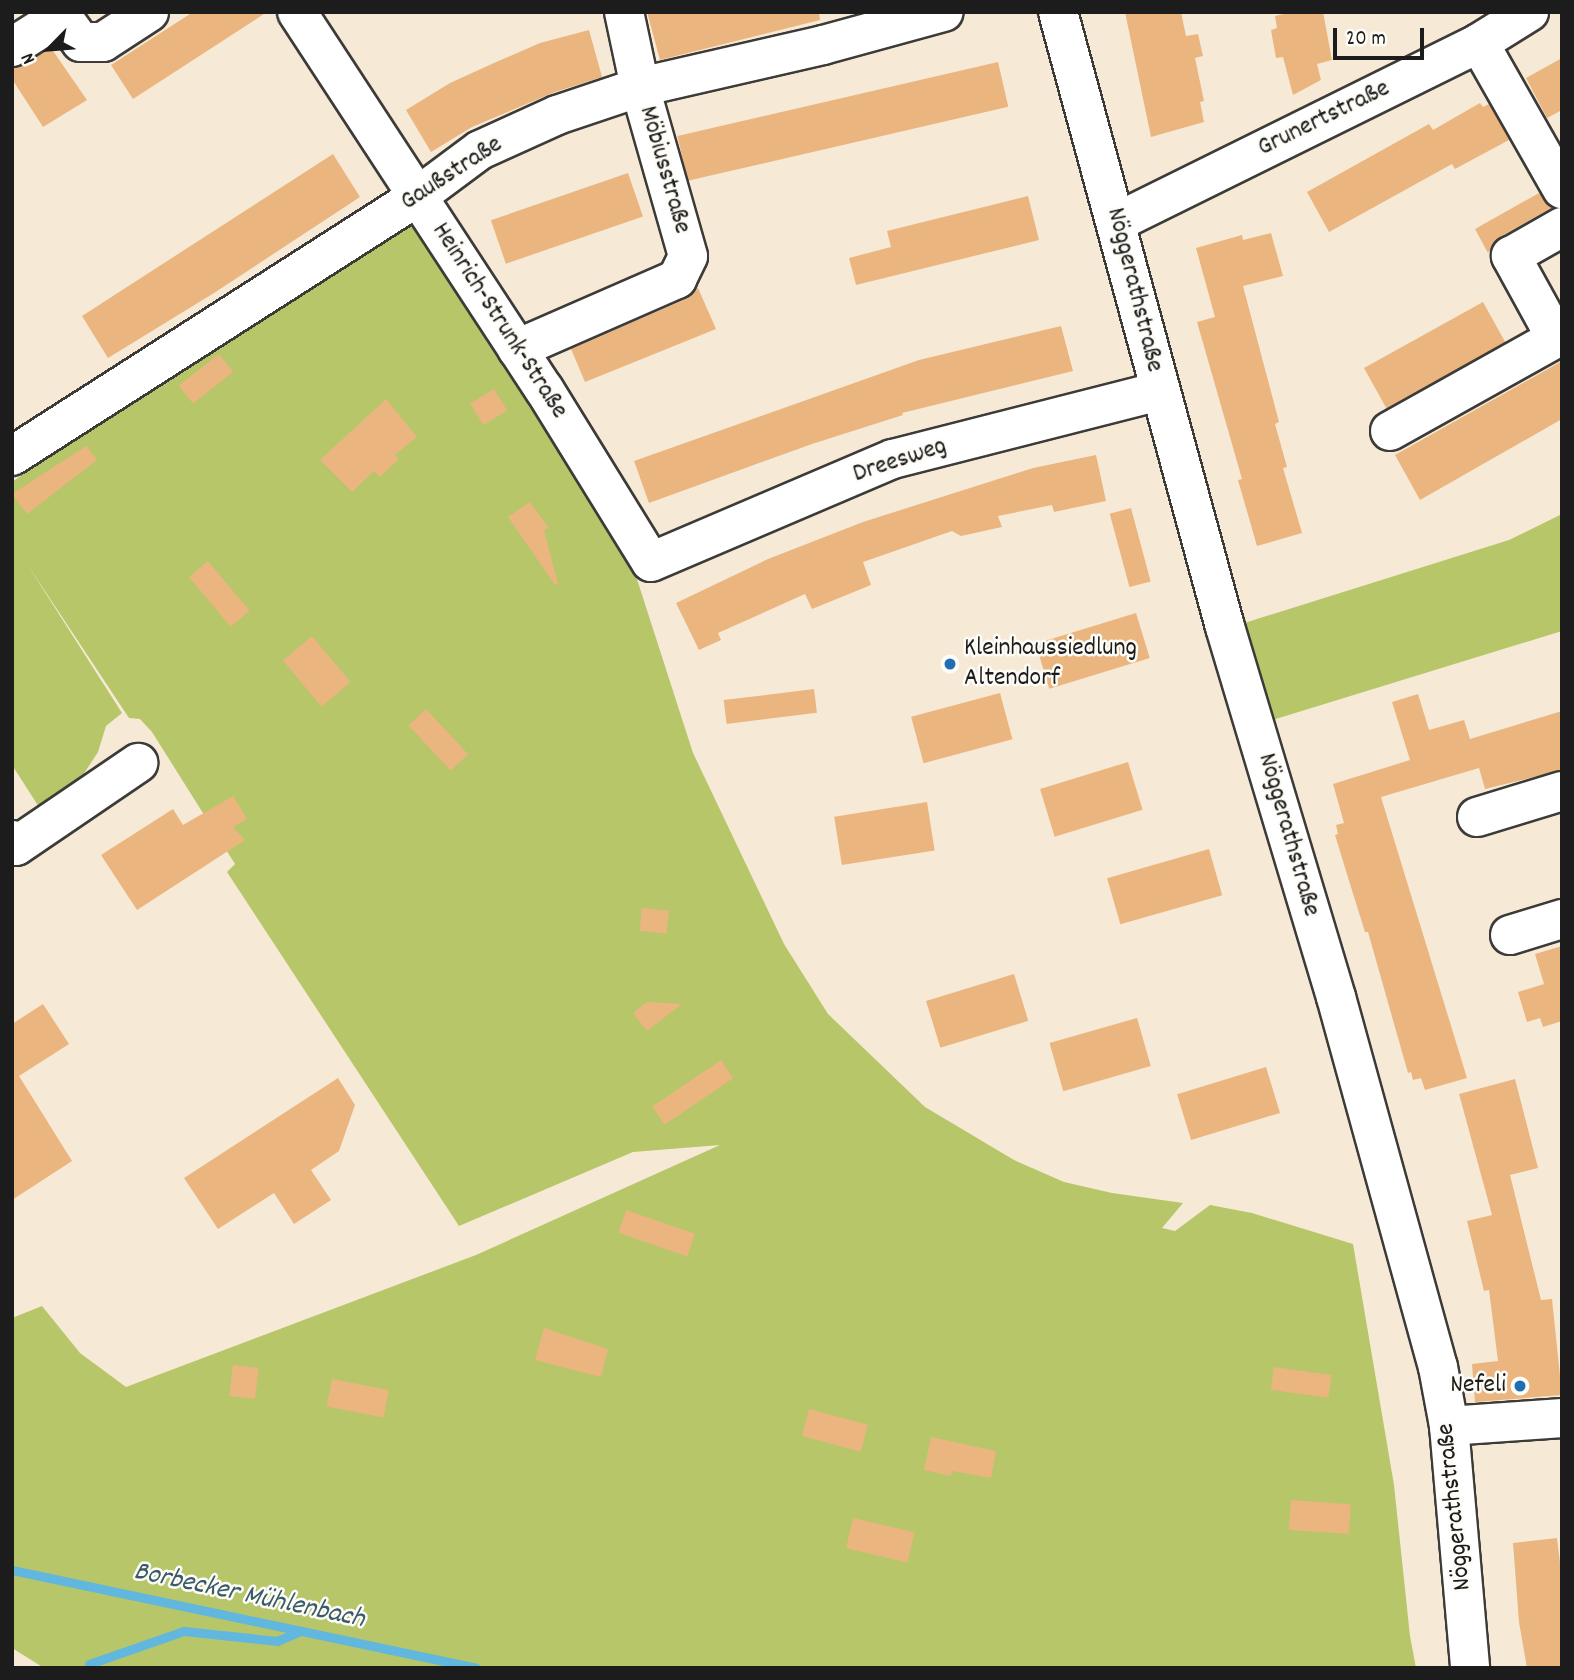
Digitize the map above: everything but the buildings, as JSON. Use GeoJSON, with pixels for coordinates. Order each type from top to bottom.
{"type":"FeatureCollection","features":[{"type":"Feature","properties":{"kind":"street"},"geometry":{"type":"LineString","coordinates":[[12,47],[60,14],[81,42],[103,42],[149,12]]}},
{"type":"Feature","properties":{"kind":"street","name":"Heinrich-Strunk-Straße"},"geometry":{"type":"LineString","coordinates":[[298,12],[517,349],[651,562]]}},
{"type":"Feature","properties":{"kind":"street","name":"Möbiusstraße"},"geometry":{"type":"LineString","coordinates":[[517,349],[677,279],[688,256],[640,87],[624,12]]}},
{"type":"Feature","properties":{"kind":"street","name":"Gaußstraße"},"geometry":{"type":"LineString","coordinates":[[12,456],[418,196],[480,150],[557,115],[640,87],[823,45],[944,12]]}},
{"type":"Feature","properties":{"kind":"street","name":"Nöggerathstraße"},"geometry":{"type":"LineString","coordinates":[[1058,12],[1117,222],[1159,391],[1225,626],[1336,997],[1438,1367],[1449,1426],[1471,1668]]}},
{"type":"Feature","properties":{"kind":"street","name":"Grunertstraße"},"geometry":{"type":"LineString","coordinates":[[1117,222],[1479,43],[1529,12]]}},
{"type":"Feature","properties":{"kind":"street"},"geometry":{"type":"LineString","coordinates":[[1479,43],[1562,188]]}},
{"type":"Feature","properties":{"kind":"street"},"geometry":{"type":"LineString","coordinates":[[1390,431],[1559,336],[1511,257],[1562,227]]}},
{"type":"Feature","properties":{"kind":"street","name":"Dreesweg"},"geometry":{"type":"LineString","coordinates":[[651,562],[893,459],[1159,391]]}},
{"type":"Feature","properties":{"kind":"street"},"geometry":{"type":"LineString","coordinates":[[14,845],[138,763]]}},
{"type":"Feature","properties":{"kind":"street"},"geometry":{"type":"LineString","coordinates":[[1477,817],[1562,791]]}},
{"type":"Feature","properties":{"kind":"street"},"geometry":{"type":"LineString","coordinates":[[1510,935],[1562,919]]}},
{"type":"Feature","properties":{"kind":"street"},"geometry":{"type":"LineString","coordinates":[[1449,1426],[1562,1418]]}},
{"type":"Feature","properties":{"kind":"green space"},"geometry":{"type":"Polygon","coordinates":[[[411,216],[625,542],[693,753],[784,944],[828,1014],[925,1107],[1014,1160],[1064,1182],[1112,1193],[1183,1203],[1162,1228],[1175,1231],[1210,1205],[1252,1213],[1353,1244],[1394,1485],[1410,1636],[1416,1668],[44,1668],[12,1648],[12,1318],[42,1306],[80,1353],[126,1387],[476,1255],[720,1145],[633,1152],[459,1226],[227,872],[235,864],[152,732],[140,719],[129,718],[27,564],[122,713],[106,726],[98,752],[81,778],[39,807],[12,765],[12,482],[401,217],[411,216]]]}},
{"type":"Feature","properties":{"kind":"green space"},"geometry":{"type":"Polygon","coordinates":[[[1562,514],[1562,631],[1266,722],[1238,625],[1509,540],[1562,514]]]}},
{"type":"Feature","properties":{"kind":"waterway","name":"Borbecker Mühlenbach"},"geometry":{"type":"LineString","coordinates":[[12,1570],[476,1668]]}},
{"type":"Feature","properties":{"kind":"waterway"},"geometry":{"type":"LineString","coordinates":[[89,1664],[184,1631],[277,1641],[301,1631]]}},
{"type":"Feature","properties":{"kind":"place","name":"Kleinhaussiedlung Altendorf"},"geometry":{"type":"Point","coordinates":[950,664]}},
{"type":"Feature","properties":{"kind":"place","name":"Nefeli"},"geometry":{"type":"Point","coordinates":[1520,1386]}}]}
